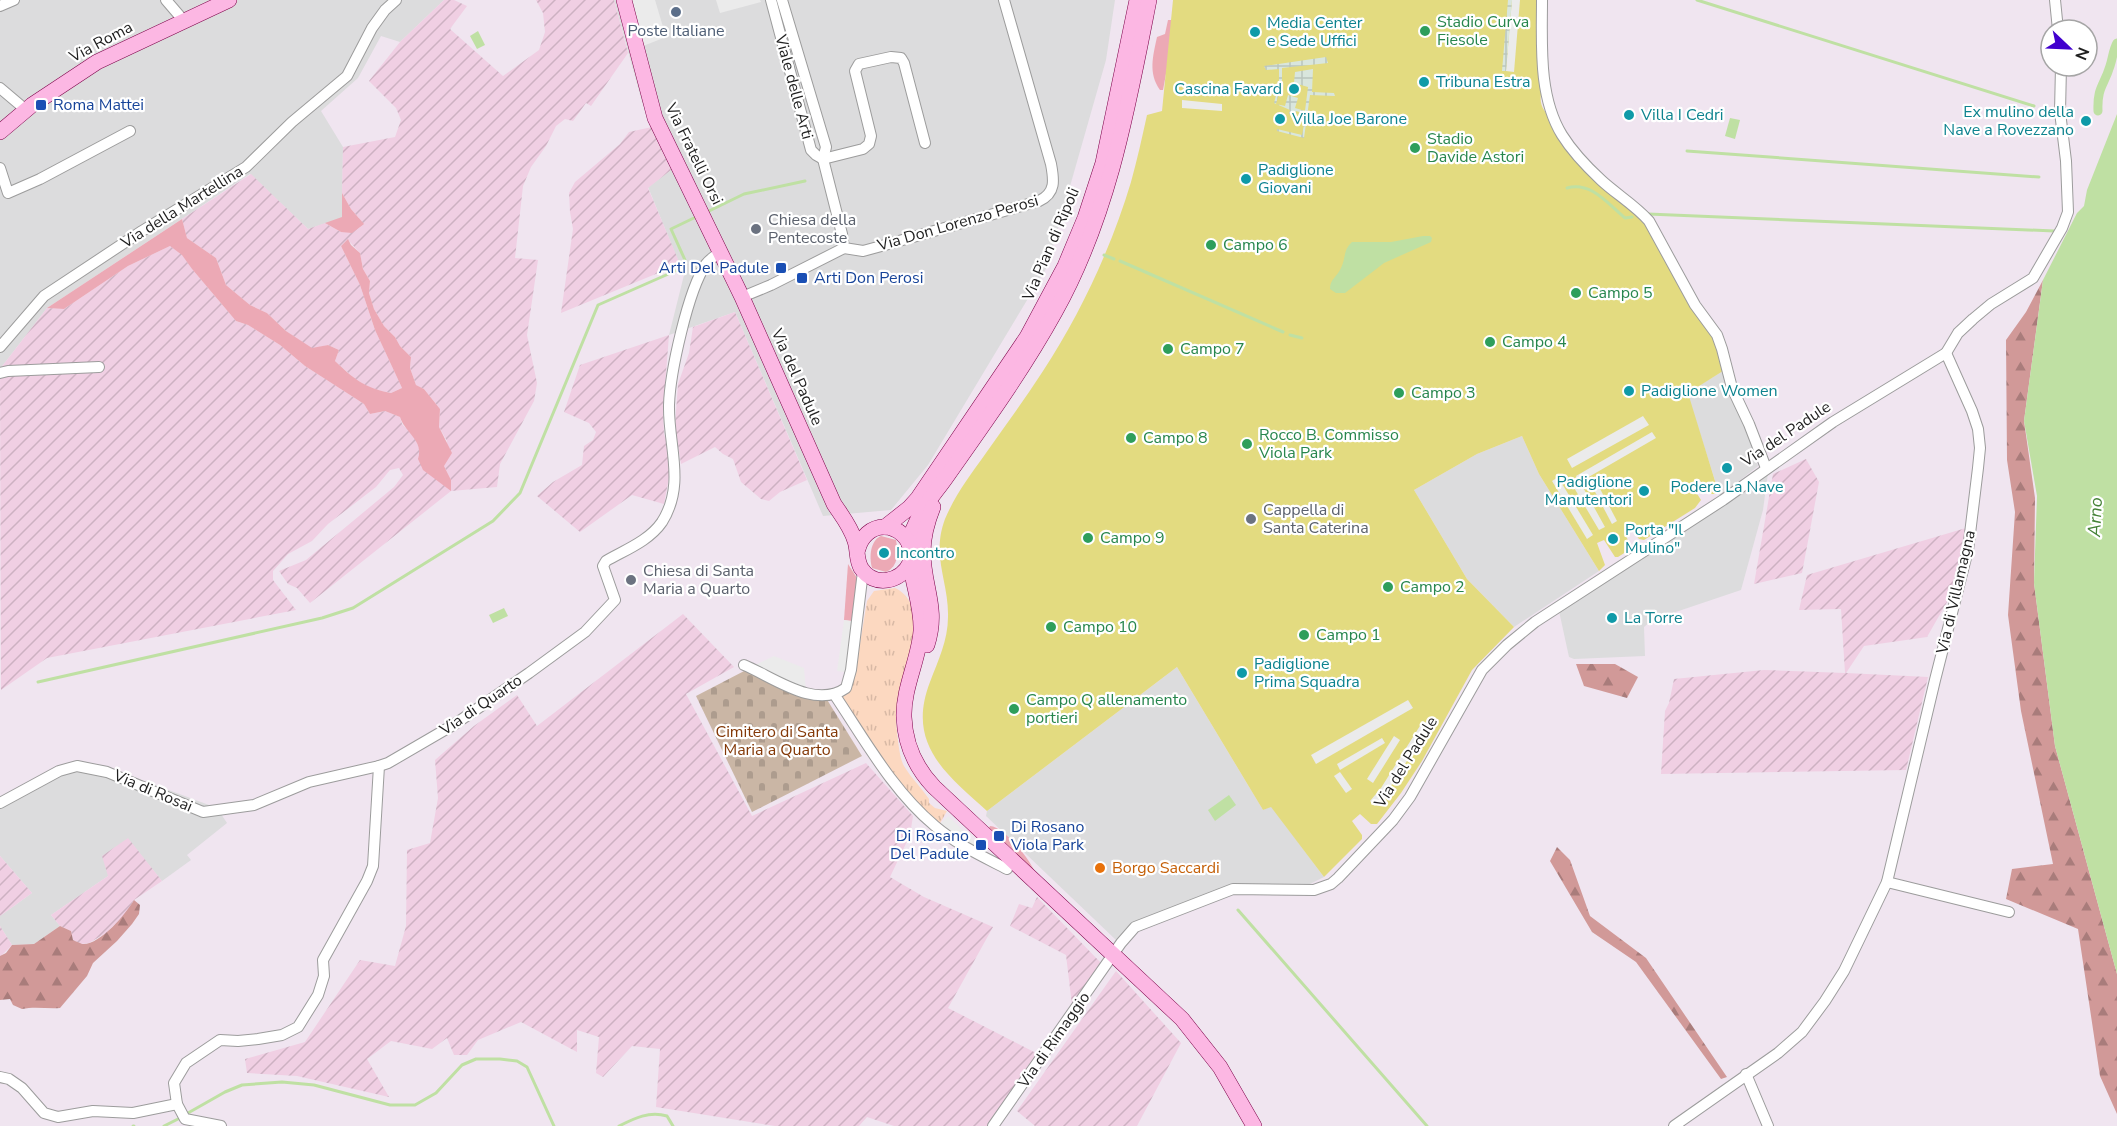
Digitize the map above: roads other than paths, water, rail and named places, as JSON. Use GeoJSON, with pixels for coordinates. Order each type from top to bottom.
{"type":"FeatureCollection","features":[{"type":"Feature","properties":{"kind":"main road","name":"Via Roma"},"geometry":{"type":"LineString","coordinates":[[0,132],[26,110],[97,62],[229,0]]}},
{"type":"Feature","properties":{"kind":"main road","name":"Via Fratelli Orsi"},"geometry":{"type":"LineString","coordinates":[[624,0],[651,110],[720,252]]}},
{"type":"Feature","properties":{"kind":"main road","name":"Via Pian di Ripoli"},"geometry":{"type":"LineString","coordinates":[[878,529],[909,508],[918,498],[1027,337],[1057,283],[1082,226],[1103,163],[1137,0]]}},
{"type":"Feature","properties":{"kind":"main road","name":"Via Pian di Ripoli"},"geometry":{"type":"LineString","coordinates":[[909,544],[921,512],[1031,352],[1056,310],[1087,245],[1120,143],[1149,0]]}},
{"type":"Feature","properties":{"kind":"main road","name":"Via del Padule"},"geometry":{"type":"LineString","coordinates":[[720,252],[834,504],[852,532],[863,571]]}},
{"type":"Feature","properties":{"kind":"main road","name":"Via Pian di Ripoli"},"geometry":{"type":"LineString","coordinates":[[912,677],[925,650],[931,629],[933,610],[924,565],[923,543],[927,522],[944,480]]}},
{"type":"Feature","properties":{"kind":"main road"},"geometry":{"type":"LineString","coordinates":[[843,516],[855,525],[900,532],[909,544],[921,629],[906,697],[904,723],[911,752],[923,775],[1182,1019],[1202,1042],[1233,1087],[1254,1126]]}},
{"type":"Feature","properties":{"kind":"main road"},"geometry":{"type":"LineString","coordinates":[[858,549],[861,541],[878,529]]}},
{"type":"Feature","properties":{"kind":"main road","name":"Via del Padule"},"geometry":{"type":"LineString","coordinates":[[885,580],[903,574],[910,562]]}},
{"type":"Feature","properties":{"kind":"main road"},"geometry":{"type":"LineString","coordinates":[[863,571],[870,577],[905,588],[918,601]]}},
{"type":"Feature","properties":{"kind":"street"},"geometry":{"type":"LineString","coordinates":[[0,6],[14,0]]}},
{"type":"Feature","properties":{"kind":"street"},"geometry":{"type":"LineString","coordinates":[[166,0],[184,21]]}},
{"type":"Feature","properties":{"kind":"street","name":"Via della Martellina"},"geometry":{"type":"LineString","coordinates":[[1,345],[44,296],[142,231],[246,167],[292,122],[347,76],[378,18],[396,0]]}},
{"type":"Feature","properties":{"kind":"street","name":"Via Don Lorenzo Perosi"},"geometry":{"type":"LineString","coordinates":[[844,248],[862,251],[885,245],[1039,201],[1052,190],[1054,178],[1052,164],[1004,0]]}},
{"type":"Feature","properties":{"kind":"street"},"geometry":{"type":"LineString","coordinates":[[1542,0],[1545,86],[1560,133],[1600,180],[1649,221],[1695,305],[1717,335],[1732,388],[1766,468]]}},
{"type":"Feature","properties":{"kind":"street"},"geometry":{"type":"LineString","coordinates":[[2055,0],[2057,18]]}},
{"type":"Feature","properties":{"kind":"street","name":"Viale delle Arti"},"geometry":{"type":"LineString","coordinates":[[778,4],[826,147],[823,159],[844,248]]}},
{"type":"Feature","properties":{"kind":"street","name":"Viale delle Arti"},"geometry":{"type":"LineString","coordinates":[[778,4],[811,150],[823,159]]}},
{"type":"Feature","properties":{"kind":"street"},"geometry":{"type":"LineString","coordinates":[[823,159],[863,149],[869,144],[871,136],[855,71],[860,64],[891,57],[901,58],[904,63],[925,143]]}},
{"type":"Feature","properties":{"kind":"street"},"geometry":{"type":"LineString","coordinates":[[1946,353],[1958,333],[1973,319],[1991,304],[2033,278],[2068,212],[2066,161],[2060,112],[2061,78]]}},
{"type":"Feature","properties":{"kind":"street"},"geometry":{"type":"LineString","coordinates":[[0,88],[26,110]]}},
{"type":"Feature","properties":{"kind":"street"},"geometry":{"type":"LineString","coordinates":[[0,168],[4,196],[130,131]]}},
{"type":"Feature","properties":{"kind":"street"},"geometry":{"type":"LineString","coordinates":[[742,297],[844,248]]}},
{"type":"Feature","properties":{"kind":"street","name":"Via di Quarto"},"geometry":{"type":"LineString","coordinates":[[379,766],[454,724],[529,673],[585,632],[615,600],[603,566],[606,561],[652,533],[662,522],[672,496],[676,470],[669,406],[671,380],[688,310],[700,277],[706,265],[720,252]]}},
{"type":"Feature","properties":{"kind":"street","name":"Via del Padule"},"geometry":{"type":"LineString","coordinates":[[1114,954],[1127,934],[1135,927],[1227,891],[1242,888],[1314,890],[1331,884],[1356,861],[1393,820],[1410,797],[1476,679],[1489,663],[1535,622],[1725,499],[1833,423],[1946,353]]}},
{"type":"Feature","properties":{"kind":"street","name":"Via di Villamagna"},"geometry":{"type":"LineString","coordinates":[[1674,1126],[1778,1053],[1802,1032],[1844,971],[1887,882],[1968,550],[1978,468],[1980,448],[1978,429],[1946,353]]}},
{"type":"Feature","properties":{"kind":"street"},"geometry":{"type":"LineString","coordinates":[[0,374],[8,371],[99,367]]}},
{"type":"Feature","properties":{"kind":"street","name":"Via del Padule"},"geometry":{"type":"LineString","coordinates":[[833,694],[841,692],[848,684],[863,571]]}},
{"type":"Feature","properties":{"kind":"street","name":"Via del Padule"},"geometry":{"type":"LineString","coordinates":[[858,618],[867,593],[885,580]]}},
{"type":"Feature","properties":{"kind":"street"},"geometry":{"type":"LineString","coordinates":[[744,665],[807,695],[833,694],[897,789],[941,831],[1007,869]]}},
{"type":"Feature","properties":{"kind":"street","name":"Via di Rosai"},"geometry":{"type":"LineString","coordinates":[[0,803],[59,771],[77,766],[107,772],[203,812],[254,805],[309,782],[379,766]]}},
{"type":"Feature","properties":{"kind":"street"},"geometry":{"type":"LineString","coordinates":[[221,1126],[185,1119],[177,1104],[174,1083],[186,1063],[220,1040],[238,1041],[282,1035],[298,1027],[318,995],[324,976],[323,960],[373,866],[379,766]]}},
{"type":"Feature","properties":{"kind":"street"},"geometry":{"type":"LineString","coordinates":[[1887,882],[2009,912]]}},
{"type":"Feature","properties":{"kind":"street","name":"Via di Rimaggio"},"geometry":{"type":"LineString","coordinates":[[993,1126],[1114,954]]}},
{"type":"Feature","properties":{"kind":"street"},"geometry":{"type":"LineString","coordinates":[[1746,1074],[1768,1126]]}},
{"type":"Feature","properties":{"kind":"street"},"geometry":{"type":"LineString","coordinates":[[0,1077],[9,1079],[22,1088],[44,1113],[58,1117],[93,1111],[133,1113],[177,1104]]}},
{"type":"Feature","properties":{"kind":"water"},"geometry":{"type":"Polygon","coordinates":[[[478,31],[485,45],[477,49],[470,36],[478,31]]]}},
{"type":"Feature","properties":{"kind":"water","name":"Arno"},"geometry":{"type":"Polygon","coordinates":[[[2117,114],[2117,974],[2055,746],[2034,583],[2037,496],[2024,421],[2043,280],[2077,213],[2084,206],[2087,190],[2117,114]]]}},
{"type":"Feature","properties":{"kind":"water"},"geometry":{"type":"Polygon","coordinates":[[[1730,118],[1740,120],[1735,139],[1725,136],[1730,118]]]}},
{"type":"Feature","properties":{"kind":"water"},"geometry":{"type":"Polygon","coordinates":[[[1430,236],[1431,242],[1384,263],[1345,293],[1336,293],[1330,289],[1331,283],[1343,264],[1347,248],[1352,242],[1391,242],[1430,236]]]}},
{"type":"Feature","properties":{"kind":"water"},"geometry":{"type":"Polygon","coordinates":[[[504,608],[508,616],[493,623],[489,615],[504,608]]]}},
{"type":"Feature","properties":{"kind":"water"},"geometry":{"type":"Polygon","coordinates":[[[1229,795],[1236,805],[1215,821],[1208,810],[1229,795]]]}},
{"type":"Feature","properties":{"kind":"waterway"},"geometry":{"type":"LineString","coordinates":[[1697,0],[2034,106]]}},
{"type":"Feature","properties":{"kind":"waterway"},"geometry":{"type":"LineString","coordinates":[[2098,111],[2100,91],[2117,43]]}},
{"type":"Feature","properties":{"kind":"waterway"},"geometry":{"type":"LineString","coordinates":[[1687,151],[2039,177]]}},
{"type":"Feature","properties":{"kind":"waterway"},"geometry":{"type":"LineString","coordinates":[[707,212],[744,194],[805,181]]}},
{"type":"Feature","properties":{"kind":"waterway"},"geometry":{"type":"LineString","coordinates":[[1567,188],[1576,187],[1591,191],[1599,195],[1625,218],[1632,217]]}},
{"type":"Feature","properties":{"kind":"waterway"},"geometry":{"type":"LineString","coordinates":[[1648,214],[2054,231]]}},
{"type":"Feature","properties":{"kind":"waterway"},"geometry":{"type":"LineString","coordinates":[[38,682],[322,618],[353,608],[493,521],[520,493],[598,305],[682,268],[685,260],[671,229],[698,216]]}},
{"type":"Feature","properties":{"kind":"waterway"},"geometry":{"type":"LineString","coordinates":[[1104,255],[1114,259]]}},
{"type":"Feature","properties":{"kind":"waterway"},"geometry":{"type":"LineString","coordinates":[[1120,261],[1283,332]]}},
{"type":"Feature","properties":{"kind":"waterway"},"geometry":{"type":"LineString","coordinates":[[1290,335],[1302,338]]}},
{"type":"Feature","properties":{"kind":"waterway"},"geometry":{"type":"LineString","coordinates":[[1238,910],[1427,1126]]}},
{"type":"Feature","properties":{"kind":"waterway"},"geometry":{"type":"LineString","coordinates":[[188,1113],[242,1085],[282,1082],[314,1085],[390,1105],[415,1105],[436,1093],[462,1065],[476,1059],[500,1059],[517,1061],[527,1067],[554,1126]]}},
{"type":"Feature","properties":{"kind":"waterway"},"geometry":{"type":"LineString","coordinates":[[619,1126],[636,1118],[654,1114],[667,1116],[673,1126]]}},
{"type":"Feature","properties":{"kind":"waterway"},"geometry":{"type":"LineString","coordinates":[[164,1126],[178,1119]]}},
{"type":"Feature","properties":{"kind":"place","name":"Poste Italiane"},"geometry":{"type":"Point","coordinates":[676,12]}},
{"type":"Feature","properties":{"kind":"place","name":"Stadio Curva Fiesole"},"geometry":{"type":"Point","coordinates":[1425,31]}},
{"type":"Feature","properties":{"kind":"place","name":"Media Center e Sede Uffici"},"geometry":{"type":"Point","coordinates":[1255,32]}},
{"type":"Feature","properties":{"kind":"place","name":"Tribuna Estra"},"geometry":{"type":"Point","coordinates":[1424,82]}},
{"type":"Feature","properties":{"kind":"place","name":"Cascina Favard"},"geometry":{"type":"Point","coordinates":[1294,89]}},
{"type":"Feature","properties":{"kind":"place","name":"Roma Mattei"},"geometry":{"type":"Point","coordinates":[41,105]}},
{"type":"Feature","properties":{"kind":"place","name":"Villa I Cedri"},"geometry":{"type":"Point","coordinates":[1629,115]}},
{"type":"Feature","properties":{"kind":"place","name":"Villa Joe Barone"},"geometry":{"type":"Point","coordinates":[1280,119]}},
{"type":"Feature","properties":{"kind":"place","name":"Ex mulino della Nave a Rovezzano"},"geometry":{"type":"Point","coordinates":[2086,121]}},
{"type":"Feature","properties":{"kind":"place","name":"Stadio Davide Astori"},"geometry":{"type":"Point","coordinates":[1415,148]}},
{"type":"Feature","properties":{"kind":"place","name":"Padiglione Giovani"},"geometry":{"type":"Point","coordinates":[1246,179]}},
{"type":"Feature","properties":{"kind":"place","name":"Chiesa della Pentecoste"},"geometry":{"type":"Point","coordinates":[756,229]}},
{"type":"Feature","properties":{"kind":"place","name":"Campo 6"},"geometry":{"type":"Point","coordinates":[1211,245]}},
{"type":"Feature","properties":{"kind":"place","name":"Arti Del Padule"},"geometry":{"type":"Point","coordinates":[781,268]}},
{"type":"Feature","properties":{"kind":"place","name":"Arti Don Perosi"},"geometry":{"type":"Point","coordinates":[802,278]}},
{"type":"Feature","properties":{"kind":"place","name":"Campo 5"},"geometry":{"type":"Point","coordinates":[1576,293]}},
{"type":"Feature","properties":{"kind":"place","name":"Campo 4"},"geometry":{"type":"Point","coordinates":[1490,342]}},
{"type":"Feature","properties":{"kind":"place","name":"Campo 7"},"geometry":{"type":"Point","coordinates":[1168,349]}},
{"type":"Feature","properties":{"kind":"place","name":"Padiglione Women"},"geometry":{"type":"Point","coordinates":[1629,391]}},
{"type":"Feature","properties":{"kind":"place","name":"Campo 3"},"geometry":{"type":"Point","coordinates":[1399,393]}},
{"type":"Feature","properties":{"kind":"place","name":"Campo 8"},"geometry":{"type":"Point","coordinates":[1131,438]}},
{"type":"Feature","properties":{"kind":"place","name":"Rocco B. Commisso Viola Park"},"geometry":{"type":"Point","coordinates":[1247,444]}},
{"type":"Feature","properties":{"kind":"place","name":"Podere La Nave"},"geometry":{"type":"Point","coordinates":[1727,468]}},
{"type":"Feature","properties":{"kind":"place","name":"Padiglione Manutentori"},"geometry":{"type":"Point","coordinates":[1644,491]}},
{"type":"Feature","properties":{"kind":"place","name":"Cappella di Santa Caterina"},"geometry":{"type":"Point","coordinates":[1251,519]}},
{"type":"Feature","properties":{"kind":"place","name":"Campo 9"},"geometry":{"type":"Point","coordinates":[1088,538]}},
{"type":"Feature","properties":{"kind":"place","name":"Porta \"Il Mulino\""},"geometry":{"type":"Point","coordinates":[1613,539]}},
{"type":"Feature","properties":{"kind":"place","name":"Incontro"},"geometry":{"type":"Point","coordinates":[884,553]}},
{"type":"Feature","properties":{"kind":"place","name":"Chiesa di Santa Maria a Quarto"},"geometry":{"type":"Point","coordinates":[631,580]}},
{"type":"Feature","properties":{"kind":"place","name":"Campo 2"},"geometry":{"type":"Point","coordinates":[1388,587]}},
{"type":"Feature","properties":{"kind":"place","name":"La Torre"},"geometry":{"type":"Point","coordinates":[1612,618]}},
{"type":"Feature","properties":{"kind":"place","name":"Campo 10"},"geometry":{"type":"Point","coordinates":[1051,627]}},
{"type":"Feature","properties":{"kind":"place","name":"Campo 1"},"geometry":{"type":"Point","coordinates":[1304,635]}},
{"type":"Feature","properties":{"kind":"place","name":"Padiglione Prima Squadra"},"geometry":{"type":"Point","coordinates":[1242,673]}},
{"type":"Feature","properties":{"kind":"place","name":"Campo Q allenamento portieri"},"geometry":{"type":"Point","coordinates":[1014,709]}},
{"type":"Feature","properties":{"kind":"place","name":"Di Rosano Viola Park"},"geometry":{"type":"Point","coordinates":[999,836]}},
{"type":"Feature","properties":{"kind":"place","name":"Di Rosano Del Padule"},"geometry":{"type":"Point","coordinates":[981,845]}},
{"type":"Feature","properties":{"kind":"place","name":"Borgo Saccardi"},"geometry":{"type":"Point","coordinates":[1100,868]}},
{"type":"Feature","properties":{"kind":"park label","name":"Cimitero di Santa Maria a Quarto"},"geometry":{"type":"Point","coordinates":[777,741]}}]}
